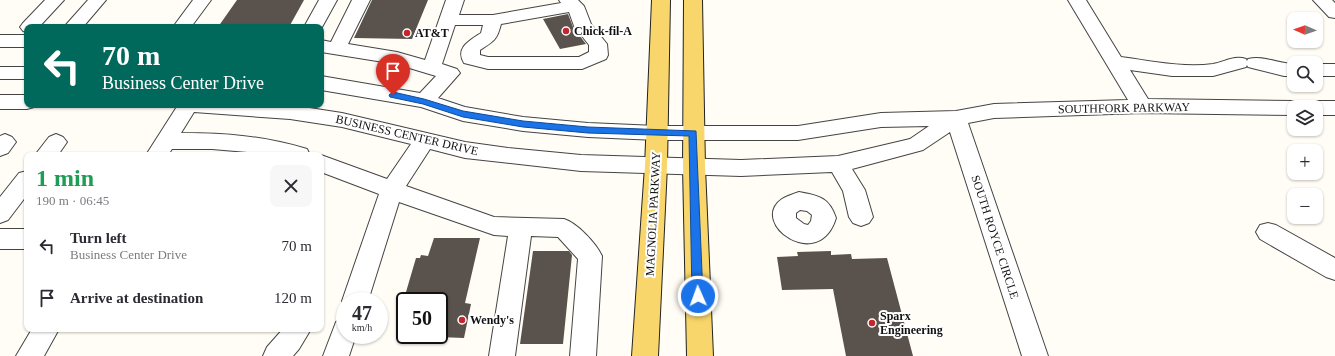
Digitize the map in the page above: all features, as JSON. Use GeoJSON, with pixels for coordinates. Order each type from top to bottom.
{"type":"FeatureCollection","features":[{"type":"Feature","properties":{"kind":"main road","name":"MAGNOLIA PARKWAY"},"geometry":{"type":"LineString","coordinates":[[645,356],[656,166],[661,0]]}},
{"type":"Feature","properties":{"kind":"main road"},"geometry":{"type":"LineString","coordinates":[[693,0],[693,133],[700,356]]}},
{"type":"Feature","properties":{"kind":"street"},"geometry":{"type":"LineString","coordinates":[[32,24],[55,0]]}},
{"type":"Feature","properties":{"kind":"street"},"geometry":{"type":"LineString","coordinates":[[76,24],[97,0]]}},
{"type":"Feature","properties":{"kind":"street"},"geometry":{"type":"LineString","coordinates":[[184,24],[202,0]]}},
{"type":"Feature","properties":{"kind":"street"},"geometry":{"type":"LineString","coordinates":[[315,24],[328,0]]}},
{"type":"Feature","properties":{"kind":"street"},"geometry":{"type":"LineString","coordinates":[[361,0],[329,47],[397,58],[450,73],[424,101]]}},
{"type":"Feature","properties":{"kind":"street"},"geometry":{"type":"LineString","coordinates":[[431,68],[454,0]]}},
{"type":"Feature","properties":{"kind":"street"},"geometry":{"type":"LineString","coordinates":[[1077,0],[1142,106]]}},
{"type":"Feature","properties":{"kind":"street"},"geometry":{"type":"LineString","coordinates":[[1322,0],[1335,13]]}},
{"type":"Feature","properties":{"kind":"street"},"geometry":{"type":"LineString","coordinates":[[448,20],[493,20],[571,3],[583,26],[598,44],[599,55],[582,63],[488,63],[471,59],[471,48],[489,36],[493,20]]}},
{"type":"Feature","properties":{"kind":"street"},"geometry":{"type":"LineString","coordinates":[[1115,62],[1172,70],[1213,70],[1247,63],[1287,70]]}},
{"type":"Feature","properties":{"kind":"street"},"geometry":{"type":"LineString","coordinates":[[1323,70],[1335,70]]}},
{"type":"Feature","properties":{"kind":"street"},"geometry":{"type":"LineString","coordinates":[[0,73],[24,73]]}},
{"type":"Feature","properties":{"kind":"street"},"geometry":{"type":"LineString","coordinates":[[324,83],[424,101],[463,114],[523,124],[588,130],[693,133]]}},
{"type":"Feature","properties":{"kind":"street"},"geometry":{"type":"LineString","coordinates":[[0,102],[24,102]]}},
{"type":"Feature","properties":{"kind":"street","name":"SOUTHFORK PARKWAY"},"geometry":{"type":"LineString","coordinates":[[693,133],[798,133],[881,120],[956,118],[994,111],[1142,106],[1287,108]]}},
{"type":"Feature","properties":{"kind":"street"},"geometry":{"type":"LineString","coordinates":[[162,148],[186,108]]}},
{"type":"Feature","properties":{"kind":"street","name":"BUSINESS CENTER DRIVE"},"geometry":{"type":"LineString","coordinates":[[234,108],[290,112],[327,117],[388,130],[465,150],[508,156],[581,163],[694,167]]}},
{"type":"Feature","properties":{"kind":"street"},"geometry":{"type":"LineString","coordinates":[[1323,108],[1335,108]]}},
{"type":"Feature","properties":{"kind":"street","name":"SOUTHFORK PARKWAY"},"geometry":{"type":"LineString","coordinates":[[694,167],[741,168],[838,164],[916,145],[956,118]]}},
{"type":"Feature","properties":{"kind":"street","name":"SOUTH ROYCE CIRCLE"},"geometry":{"type":"LineString","coordinates":[[956,118],[1035,356]]}},
{"type":"Feature","properties":{"kind":"street"},"geometry":{"type":"LineString","coordinates":[[358,292],[392,190],[425,140]]}},
{"type":"Feature","properties":{"kind":"street"},"geometry":{"type":"LineString","coordinates":[[162,148],[212,141],[260,145],[287,152]]}},
{"type":"Feature","properties":{"kind":"street"},"geometry":{"type":"LineString","coordinates":[[324,163],[392,190],[494,226],[564,228],[590,256],[583,356]]}},
{"type":"Feature","properties":{"kind":"street"},"geometry":{"type":"LineString","coordinates":[[838,164],[854,190],[861,217]]}},
{"type":"Feature","properties":{"kind":"street"},"geometry":{"type":"LineString","coordinates":[[0,214],[24,184]]}},
{"type":"Feature","properties":{"kind":"street"},"geometry":{"type":"LineString","coordinates":[[502,356],[521,226]]}},
{"type":"Feature","properties":{"kind":"street"},"geometry":{"type":"LineString","coordinates":[[1268,232],[1335,270]]}},
{"type":"Feature","properties":{"kind":"street"},"geometry":{"type":"LineString","coordinates":[[0,239],[24,239]]}},
{"type":"Feature","properties":{"kind":"street"},"geometry":{"type":"LineString","coordinates":[[29,356],[44,332]]}},
{"type":"Feature","properties":{"kind":"street"},"geometry":{"type":"LineString","coordinates":[[276,356],[296,332]]}},
{"type":"Feature","properties":{"kind":"street"},"geometry":{"type":"LineString","coordinates":[[336,356],[340,344]]}},
{"type":"Feature","properties":{"kind":"building"},"geometry":{"type":"Polygon","coordinates":[[[237,0],[304,0],[291,24],[220,24],[237,0]]]}},
{"type":"Feature","properties":{"kind":"building"},"geometry":{"type":"Polygon","coordinates":[[[372,0],[428,0],[412,39],[354,38],[372,0]]]}},
{"type":"Feature","properties":{"kind":"building","name":"Chick-fil-A"},"geometry":{"type":"Polygon","coordinates":[[[568,14],[573,27],[586,44],[560,49],[543,19],[568,14]]]}},
{"type":"Feature","properties":{"kind":"building"},"geometry":{"type":"Polygon","coordinates":[[[434,238],[480,238],[465,303],[471,304],[464,338],[448,337],[448,292],[406,292],[416,258],[420,258],[421,255],[428,256],[434,238]]]}},
{"type":"Feature","properties":{"kind":"building"},"geometry":{"type":"Polygon","coordinates":[[[533,251],[569,251],[572,255],[563,344],[520,344],[533,251]]]}},
{"type":"Feature","properties":{"kind":"building","name":"Sparx Engineering"},"geometry":{"type":"Polygon","coordinates":[[[831,251],[831,255],[851,254],[852,259],[887,258],[913,356],[846,356],[833,289],[782,290],[777,257],[798,256],[797,252],[831,251]]]}},
{"type":"Feature","properties":{"kind":"place","name":"Chick-fil-A"},"geometry":{"type":"Point","coordinates":[566,31]}},
{"type":"Feature","properties":{"kind":"place","name":"AT&T"},"geometry":{"type":"Point","coordinates":[407,33]}},
{"type":"Feature","properties":{"kind":"place","name":"Wendy's"},"geometry":{"type":"Point","coordinates":[462,320]}},
{"type":"Feature","properties":{"kind":"place","name":"Sparx Engineering"},"geometry":{"type":"Point","coordinates":[872,323]}},
{"type":"Feature","properties":{"kind":"route"},"geometry":{"type":"LineString","coordinates":[[393,95],[424,101],[463,114],[523,124],[588,130],[693,133],[698,296]]}}]}
